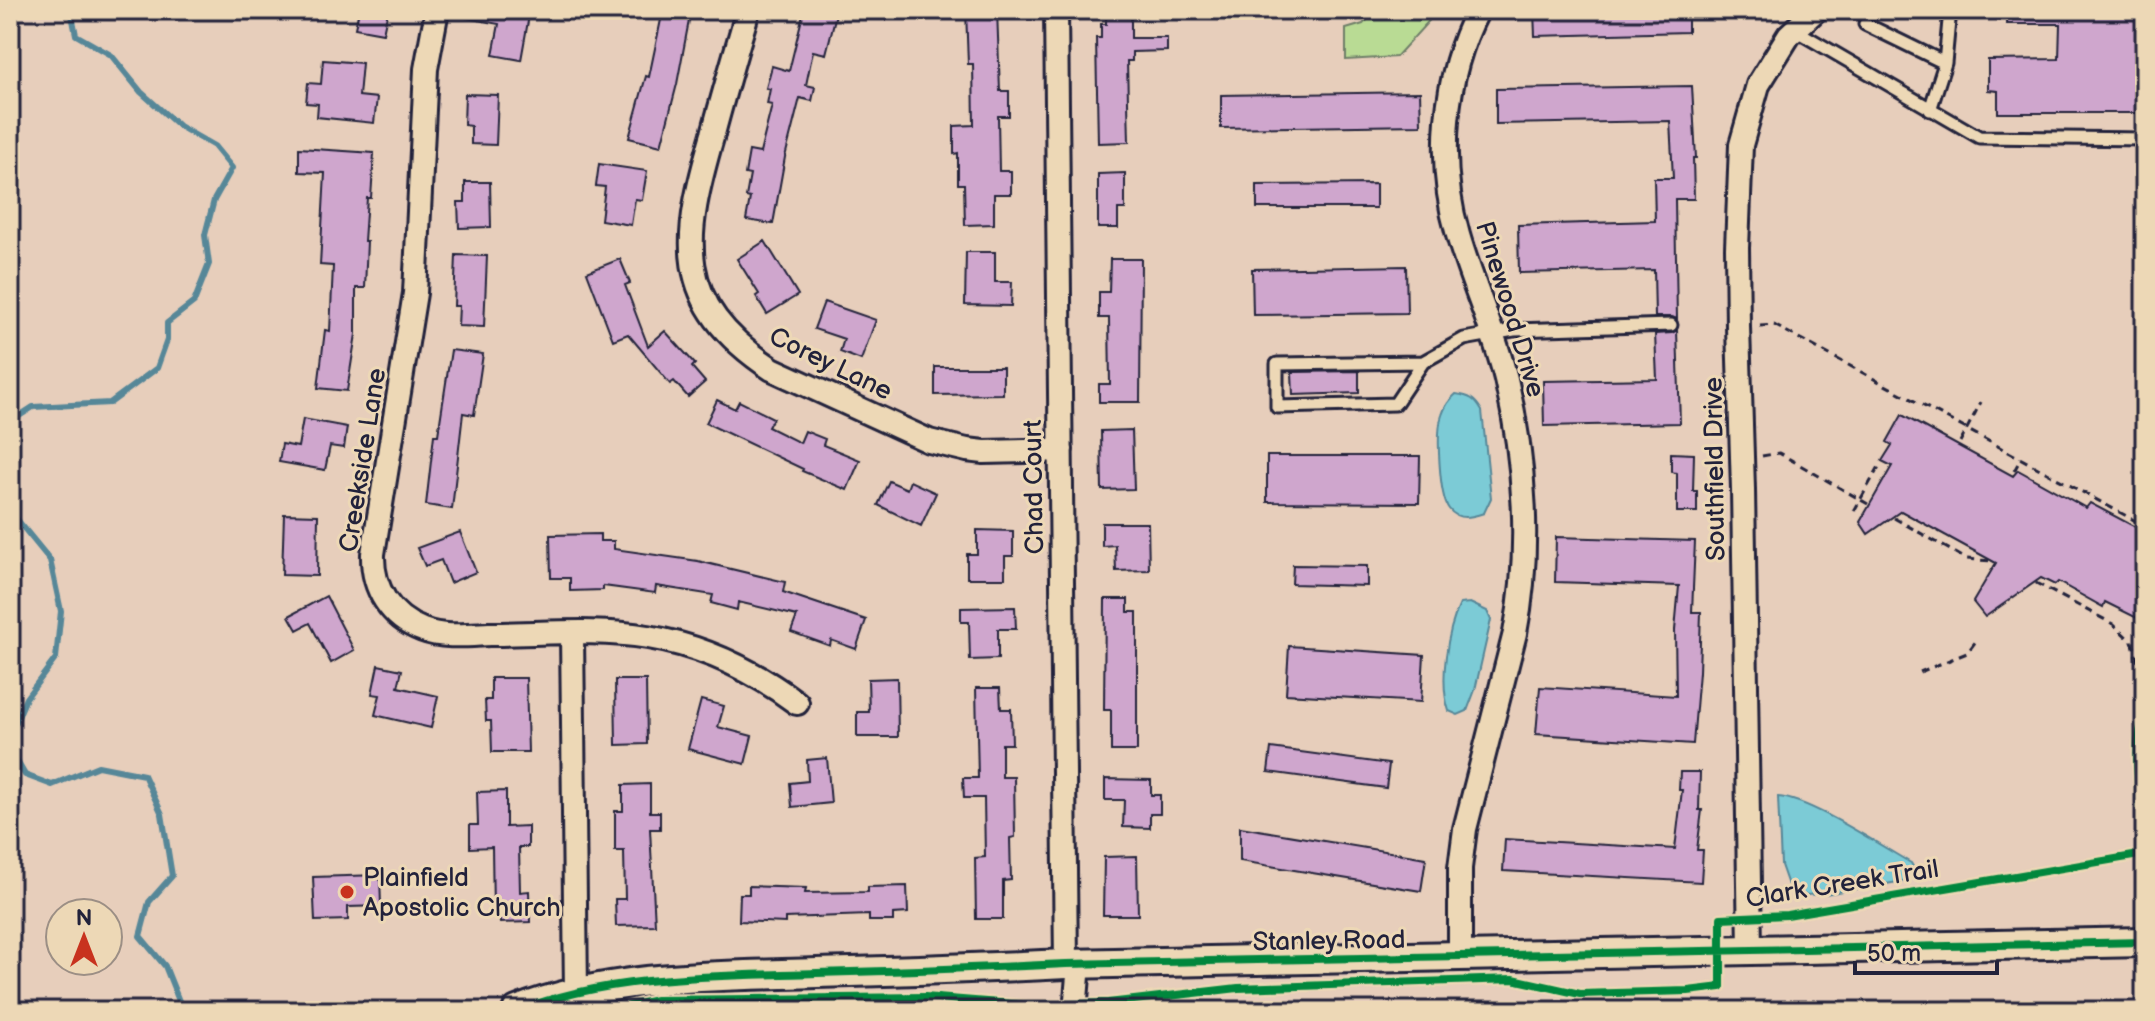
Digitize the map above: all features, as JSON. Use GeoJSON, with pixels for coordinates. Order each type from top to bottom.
{"type":"FeatureCollection","features":[{"type":"Feature","properties":{"kind":"street","name":"Creekside Lane"},"geometry":{"type":"LineString","coordinates":[[437,10],[426,69],[415,293],[373,554],[373,571],[383,600],[396,613],[423,630],[440,635],[619,633],[687,645],[761,679],[797,703]]}},
{"type":"Feature","properties":{"kind":"street","name":"Corey Lane"},"geometry":{"type":"LineString","coordinates":[[748,10],[693,206],[690,231],[698,284],[717,323],[748,354],[772,369],[929,441],[967,450],[1061,450]]}},
{"type":"Feature","properties":{"kind":"street","name":"Chad Court"},"geometry":{"type":"LineString","coordinates":[[1056,10],[1061,450],[1075,1011]]}},
{"type":"Feature","properties":{"kind":"street","name":"Pinewood Drive"},"geometry":{"type":"LineString","coordinates":[[1460,958],[1460,868],[1465,829],[1521,601],[1523,537],[1520,461],[1506,380],[1458,236],[1447,174],[1448,120],[1455,69],[1465,35],[1478,10]]}},
{"type":"Feature","properties":{"kind":"street","name":"Southfield Drive"},"geometry":{"type":"LineString","coordinates":[[1750,950],[1738,327],[1741,145],[1758,85],[1794,29],[1816,10]]}},
{"type":"Feature","properties":{"kind":"street"},"geometry":{"type":"LineString","coordinates":[[572,634],[576,993]]}},
{"type":"Feature","properties":{"kind":"street","name":"Stanley Road"},"geometry":{"type":"LineString","coordinates":[[517,1011],[576,993],[640,981],[1073,964],[2145,942]]}},
{"type":"Feature","properties":{"kind":"lane"},"geometry":{"type":"LineString","coordinates":[[1930,110],[1945,63],[1950,10]]}},
{"type":"Feature","properties":{"kind":"lane"},"geometry":{"type":"LineString","coordinates":[[1865,24],[1945,63]]}},
{"type":"Feature","properties":{"kind":"lane"},"geometry":{"type":"LineString","coordinates":[[1794,29],[1979,137],[2145,139]]}},
{"type":"Feature","properties":{"kind":"lane"},"geometry":{"type":"LineString","coordinates":[[1423,362],[1277,364],[1277,407],[1395,404],[1423,362],[1464,339],[1514,330],[1671,325]]}},
{"type":"Feature","properties":{"kind":"path"},"geometry":{"type":"LineString","coordinates":[[1738,327],[1774,325],[2145,526]]}},
{"type":"Feature","properties":{"kind":"path"},"geometry":{"type":"LineString","coordinates":[[1960,442],[1981,402]]}},
{"type":"Feature","properties":{"kind":"path"},"geometry":{"type":"LineString","coordinates":[[1742,456],[1779,453],[1868,504]]}},
{"type":"Feature","properties":{"kind":"path"},"geometry":{"type":"LineString","coordinates":[[2014,471],[2021,458]]}},
{"type":"Feature","properties":{"kind":"path"},"geometry":{"type":"LineString","coordinates":[[1854,511],[1881,463]]}},
{"type":"Feature","properties":{"kind":"path"},"geometry":{"type":"LineString","coordinates":[[1894,518],[1966,559],[1992,561]]}},
{"type":"Feature","properties":{"kind":"path"},"geometry":{"type":"LineString","coordinates":[[2036,583],[2113,624],[2133,643],[2141,677]]}},
{"type":"Feature","properties":{"kind":"path"},"geometry":{"type":"LineString","coordinates":[[1920,672],[1967,653],[1976,641]]}},
{"type":"Feature","properties":{"kind":"green space"},"geometry":{"type":"Polygon","coordinates":[[[1377,10],[1432,10],[1436,13],[1396,57],[1346,60],[1346,29],[1363,24],[1377,10]]]}},
{"type":"Feature","properties":{"kind":"water"},"geometry":{"type":"Polygon","coordinates":[[[1456,394],[1472,399],[1482,411],[1491,498],[1484,513],[1470,517],[1461,517],[1449,509],[1441,478],[1440,423],[1446,406],[1456,394]]]}},
{"type":"Feature","properties":{"kind":"water"},"geometry":{"type":"Polygon","coordinates":[[[1470,603],[1487,611],[1491,620],[1475,690],[1467,711],[1458,715],[1449,711],[1446,699],[1446,657],[1455,615],[1460,604],[1470,603]]]}},
{"type":"Feature","properties":{"kind":"water"},"geometry":{"type":"Polygon","coordinates":[[[1778,797],[1807,805],[1844,824],[1911,863],[1916,872],[1904,881],[1825,894],[1805,895],[1789,888],[1781,865],[1778,797]]]}},
{"type":"Feature","properties":{"kind":"building"},"geometry":{"type":"Polygon","coordinates":[[[359,10],[388,10],[383,33],[355,28],[359,10]]]}},
{"type":"Feature","properties":{"kind":"building"},"geometry":{"type":"Polygon","coordinates":[[[466,10],[530,10],[521,60],[493,55],[499,24],[466,18],[466,10]]]}},
{"type":"Feature","properties":{"kind":"building"},"geometry":{"type":"Polygon","coordinates":[[[663,10],[691,10],[661,146],[629,138],[646,76],[649,77],[663,10]]]}},
{"type":"Feature","properties":{"kind":"building"},"geometry":{"type":"Polygon","coordinates":[[[804,10],[837,10],[826,54],[813,51],[806,85],[815,87],[812,101],[800,98],[773,224],[746,220],[750,175],[745,174],[749,151],[760,153],[772,105],[767,104],[770,89],[766,88],[772,66],[789,71],[804,10]]]}},
{"type":"Feature","properties":{"kind":"building"},"geometry":{"type":"Polygon","coordinates":[[[966,10],[997,10],[1000,91],[1009,91],[1009,116],[998,116],[999,171],[1011,171],[1011,194],[994,194],[994,224],[965,225],[964,184],[958,184],[958,153],[954,154],[954,126],[974,125],[973,64],[968,64],[966,10]]]}},
{"type":"Feature","properties":{"kind":"building"},"geometry":{"type":"Polygon","coordinates":[[[1106,10],[1131,10],[1131,38],[1167,38],[1167,51],[1132,52],[1132,61],[1127,61],[1129,142],[1098,143],[1096,38],[1101,38],[1101,24],[1106,24],[1106,10]]]}},
{"type":"Feature","properties":{"kind":"building"},"geometry":{"type":"Polygon","coordinates":[[[1534,10],[1688,10],[1688,32],[1535,36],[1534,10]]]}},
{"type":"Feature","properties":{"kind":"building"},"geometry":{"type":"Polygon","coordinates":[[[2008,10],[2145,10],[2145,113],[1998,113],[1998,91],[1988,90],[1988,60],[2059,59],[2060,24],[2007,24],[2008,10]]]}},
{"type":"Feature","properties":{"kind":"building"},"geometry":{"type":"Polygon","coordinates":[[[323,60],[362,63],[359,96],[377,98],[374,123],[317,117],[318,104],[306,103],[308,83],[321,84],[323,60]]]}},
{"type":"Feature","properties":{"kind":"building"},"geometry":{"type":"Polygon","coordinates":[[[1692,86],[1696,158],[1693,158],[1694,199],[1675,199],[1677,319],[1655,317],[1654,270],[1519,273],[1518,225],[1655,221],[1654,178],[1673,178],[1670,121],[1496,124],[1496,89],[1692,86]]]}},
{"type":"Feature","properties":{"kind":"building"},"geometry":{"type":"Polygon","coordinates":[[[1420,92],[1421,125],[1221,128],[1221,95],[1420,92]]]}},
{"type":"Feature","properties":{"kind":"building"},"geometry":{"type":"Polygon","coordinates":[[[465,94],[498,95],[496,145],[471,144],[471,126],[464,125],[465,94]]]}},
{"type":"Feature","properties":{"kind":"building"},"geometry":{"type":"Polygon","coordinates":[[[299,148],[374,153],[364,241],[367,241],[365,288],[356,288],[356,334],[347,391],[318,388],[325,330],[330,331],[333,266],[320,265],[325,173],[299,172],[299,148]]]}},
{"type":"Feature","properties":{"kind":"building"},"geometry":{"type":"Polygon","coordinates":[[[599,164],[647,171],[642,200],[635,199],[631,225],[601,220],[605,187],[596,186],[599,164]]]}},
{"type":"Feature","properties":{"kind":"building"},"geometry":{"type":"Polygon","coordinates":[[[1125,173],[1125,209],[1118,209],[1118,228],[1098,228],[1098,174],[1125,173]]]}},
{"type":"Feature","properties":{"kind":"building"},"geometry":{"type":"Polygon","coordinates":[[[465,182],[490,182],[491,227],[459,228],[458,202],[465,202],[465,182]]]}},
{"type":"Feature","properties":{"kind":"building"},"geometry":{"type":"Polygon","coordinates":[[[1376,184],[1376,208],[1257,208],[1257,185],[1376,184]]]}},
{"type":"Feature","properties":{"kind":"building"},"geometry":{"type":"Polygon","coordinates":[[[765,241],[798,295],[767,314],[756,296],[759,294],[737,259],[765,241]]]}},
{"type":"Feature","properties":{"kind":"building"},"geometry":{"type":"Polygon","coordinates":[[[966,252],[995,252],[995,282],[1012,282],[1011,306],[965,305],[966,252]]]}},
{"type":"Feature","properties":{"kind":"building"},"geometry":{"type":"Polygon","coordinates":[[[456,255],[487,256],[484,327],[458,326],[459,306],[454,306],[456,255]]]}},
{"type":"Feature","properties":{"kind":"building"},"geometry":{"type":"Polygon","coordinates":[[[620,259],[630,283],[625,285],[648,346],[665,331],[695,364],[692,367],[705,382],[688,397],[674,381],[670,384],[628,334],[613,340],[587,272],[620,259]]]}},
{"type":"Feature","properties":{"kind":"building"},"geometry":{"type":"Polygon","coordinates":[[[1110,259],[1141,259],[1140,402],[1099,402],[1099,384],[1110,384],[1109,318],[1099,318],[1099,292],[1109,292],[1110,259]]]}},
{"type":"Feature","properties":{"kind":"building"},"geometry":{"type":"Polygon","coordinates":[[[1406,266],[1407,313],[1253,315],[1252,269],[1406,266]]]}},
{"type":"Feature","properties":{"kind":"building"},"geometry":{"type":"Polygon","coordinates":[[[824,302],[876,320],[861,360],[840,352],[844,339],[814,329],[824,302]]]}},
{"type":"Feature","properties":{"kind":"building"},"geometry":{"type":"Polygon","coordinates":[[[1677,330],[1680,423],[1544,426],[1543,381],[1657,379],[1655,334],[1677,330]]]}},
{"type":"Feature","properties":{"kind":"building"},"geometry":{"type":"Polygon","coordinates":[[[451,350],[483,354],[474,415],[463,413],[452,509],[426,505],[434,435],[438,435],[451,350]]]}},
{"type":"Feature","properties":{"kind":"building"},"geometry":{"type":"Polygon","coordinates":[[[935,367],[1003,367],[1003,394],[935,395],[935,367]]]}},
{"type":"Feature","properties":{"kind":"building"},"geometry":{"type":"Polygon","coordinates":[[[1359,371],[1359,393],[1293,395],[1292,372],[1359,371]]]}},
{"type":"Feature","properties":{"kind":"building"},"geometry":{"type":"Polygon","coordinates":[[[717,400],[735,409],[739,401],[773,418],[768,427],[800,443],[805,431],[825,439],[823,445],[860,460],[847,490],[706,423],[717,400]]]}},
{"type":"Feature","properties":{"kind":"building"},"geometry":{"type":"Polygon","coordinates":[[[1902,415],[2013,476],[2018,470],[2086,508],[2090,503],[2145,532],[2145,622],[2105,602],[2103,607],[2058,582],[2055,585],[2041,578],[1985,617],[1973,602],[1996,563],[1901,511],[1868,534],[1860,522],[1892,466],[1882,461],[1892,445],[1887,442],[1902,415]]]}},
{"type":"Feature","properties":{"kind":"building"},"geometry":{"type":"Polygon","coordinates":[[[303,419],[347,427],[344,448],[330,446],[325,470],[279,462],[282,444],[298,447],[303,419]]]}},
{"type":"Feature","properties":{"kind":"building"},"geometry":{"type":"Polygon","coordinates":[[[1132,430],[1134,489],[1102,490],[1101,431],[1132,430]]]}},
{"type":"Feature","properties":{"kind":"building"},"geometry":{"type":"Polygon","coordinates":[[[1671,453],[1694,454],[1693,491],[1697,491],[1697,512],[1677,512],[1677,473],[1671,472],[1671,453]]]}},
{"type":"Feature","properties":{"kind":"building"},"geometry":{"type":"Polygon","coordinates":[[[1267,456],[1420,456],[1419,503],[1267,502],[1267,456]]]}},
{"type":"Feature","properties":{"kind":"building"},"geometry":{"type":"Polygon","coordinates":[[[889,481],[907,489],[910,481],[936,493],[921,526],[878,505],[889,481]]]}},
{"type":"Feature","properties":{"kind":"building"},"geometry":{"type":"Polygon","coordinates":[[[284,514],[318,515],[317,576],[282,575],[284,514]]]}},
{"type":"Feature","properties":{"kind":"building"},"geometry":{"type":"Polygon","coordinates":[[[1102,523],[1148,523],[1149,570],[1116,571],[1115,545],[1102,546],[1102,523]]]}},
{"type":"Feature","properties":{"kind":"building"},"geometry":{"type":"Polygon","coordinates":[[[977,530],[1013,531],[1013,556],[1005,556],[1005,578],[967,578],[967,554],[977,554],[977,530]]]}},
{"type":"Feature","properties":{"kind":"building"},"geometry":{"type":"Polygon","coordinates":[[[460,532],[476,572],[450,583],[441,560],[425,566],[417,548],[460,532]]]}},
{"type":"Feature","properties":{"kind":"building"},"geometry":{"type":"Polygon","coordinates":[[[600,534],[600,541],[614,541],[614,549],[698,561],[785,582],[783,592],[866,620],[856,649],[831,640],[830,646],[791,632],[797,616],[738,602],[737,610],[711,603],[713,595],[656,586],[655,593],[603,586],[603,590],[570,591],[570,578],[551,578],[550,535],[600,534]]]}},
{"type":"Feature","properties":{"kind":"building"},"geometry":{"type":"Polygon","coordinates":[[[1556,537],[1695,541],[1692,612],[1701,612],[1693,744],[1536,734],[1540,687],[1676,696],[1675,630],[1679,586],[1555,582],[1556,537]]]}},
{"type":"Feature","properties":{"kind":"building"},"geometry":{"type":"Polygon","coordinates":[[[1293,565],[1367,566],[1367,586],[1292,584],[1293,565]]]}},
{"type":"Feature","properties":{"kind":"building"},"geometry":{"type":"Polygon","coordinates":[[[326,596],[354,650],[331,663],[310,623],[297,630],[289,616],[326,596]]]}},
{"type":"Feature","properties":{"kind":"building"},"geometry":{"type":"Polygon","coordinates":[[[1105,599],[1128,599],[1128,612],[1137,612],[1137,751],[1111,751],[1111,710],[1104,710],[1105,599]]]}},
{"type":"Feature","properties":{"kind":"building"},"geometry":{"type":"Polygon","coordinates":[[[1015,607],[1016,629],[998,629],[998,659],[970,660],[969,622],[961,622],[961,608],[1015,607]]]}},
{"type":"Feature","properties":{"kind":"building"},"geometry":{"type":"Polygon","coordinates":[[[1289,646],[1424,655],[1421,702],[1286,694],[1289,646]]]}},
{"type":"Feature","properties":{"kind":"building"},"geometry":{"type":"Polygon","coordinates":[[[378,665],[402,670],[398,687],[438,696],[431,728],[375,715],[380,695],[372,694],[378,665]]]}},
{"type":"Feature","properties":{"kind":"building"},"geometry":{"type":"Polygon","coordinates":[[[491,678],[526,678],[528,752],[492,752],[491,721],[486,721],[485,700],[491,700],[491,678]]]}},
{"type":"Feature","properties":{"kind":"building"},"geometry":{"type":"Polygon","coordinates":[[[897,678],[898,737],[857,737],[857,712],[869,712],[868,679],[897,678]]]}},
{"type":"Feature","properties":{"kind":"building"},"geometry":{"type":"Polygon","coordinates":[[[615,680],[646,680],[647,744],[616,745],[615,680]]]}},
{"type":"Feature","properties":{"kind":"building"},"geometry":{"type":"Polygon","coordinates":[[[976,688],[1000,688],[1001,709],[1011,709],[1012,744],[1002,744],[1002,777],[1014,777],[1015,837],[1010,838],[1011,880],[1003,881],[1003,919],[976,919],[975,858],[985,857],[984,798],[964,798],[963,778],[978,778],[976,688]]]}},
{"type":"Feature","properties":{"kind":"building"},"geometry":{"type":"Polygon","coordinates":[[[701,700],[724,706],[718,727],[752,736],[745,764],[688,749],[701,700]]]}},
{"type":"Feature","properties":{"kind":"building"},"geometry":{"type":"Polygon","coordinates":[[[1271,748],[1389,764],[1386,788],[1268,772],[1271,748]]]}},
{"type":"Feature","properties":{"kind":"building"},"geometry":{"type":"Polygon","coordinates":[[[827,758],[831,803],[792,807],[790,783],[808,781],[807,760],[827,758]]]}},
{"type":"Feature","properties":{"kind":"building"},"geometry":{"type":"Polygon","coordinates":[[[1680,772],[1700,772],[1699,810],[1702,810],[1697,850],[1703,850],[1701,882],[1503,871],[1505,839],[1675,849],[1682,790],[1679,790],[1680,772]]]}},
{"type":"Feature","properties":{"kind":"building"},"geometry":{"type":"Polygon","coordinates":[[[1105,779],[1151,780],[1151,795],[1160,795],[1160,814],[1150,814],[1150,828],[1123,827],[1124,800],[1105,800],[1105,779]]]}},
{"type":"Feature","properties":{"kind":"building"},"geometry":{"type":"Polygon","coordinates":[[[650,784],[650,812],[660,812],[660,829],[650,829],[655,925],[616,926],[615,899],[625,899],[624,851],[615,851],[615,811],[623,811],[623,785],[650,784]]]}},
{"type":"Feature","properties":{"kind":"building"},"geometry":{"type":"Polygon","coordinates":[[[506,791],[506,827],[528,826],[528,847],[519,847],[520,892],[529,891],[530,922],[500,923],[499,911],[493,911],[492,847],[470,848],[470,825],[478,825],[477,792],[506,791]]]}},
{"type":"Feature","properties":{"kind":"building"},"geometry":{"type":"Polygon","coordinates":[[[1240,827],[1426,858],[1421,891],[1240,861],[1240,827]]]}},
{"type":"Feature","properties":{"kind":"building"},"geometry":{"type":"Polygon","coordinates":[[[1137,856],[1138,915],[1103,915],[1104,857],[1137,856]]]}},
{"type":"Feature","properties":{"kind":"building","name":"Plainfield Apostolic Church"},"geometry":{"type":"Polygon","coordinates":[[[380,875],[381,906],[348,907],[348,920],[315,921],[313,877],[380,875]]]}},
{"type":"Feature","properties":{"kind":"building"},"geometry":{"type":"Polygon","coordinates":[[[749,886],[806,888],[805,893],[868,892],[868,887],[907,886],[908,913],[893,914],[893,921],[869,921],[869,915],[785,918],[785,923],[739,921],[740,894],[749,894],[749,886]]]}},
{"type":"Feature","properties":{"kind":"waterway"},"geometry":{"type":"LineString","coordinates":[[10,422],[33,407],[110,403],[157,368],[167,340],[167,323],[194,302],[209,264],[205,235],[214,200],[232,168],[214,146],[179,126],[141,92],[111,55],[76,35],[71,10]]}},
{"type":"Feature","properties":{"kind":"waterway"},"geometry":{"type":"LineString","coordinates":[[10,511],[50,560],[61,611],[56,658],[26,698],[10,736]]}},
{"type":"Feature","properties":{"kind":"waterway"},"geometry":{"type":"LineString","coordinates":[[10,749],[25,775],[52,785],[98,766],[144,775],[162,814],[172,876],[149,902],[140,936],[165,966],[183,1011]]}},
{"type":"Feature","properties":{"kind":"cycle path"},"geometry":{"type":"LineString","coordinates":[[2145,714],[2137,759],[2145,837]]}},
{"type":"Feature","properties":{"kind":"cycle path","name":"Clark Creek Trail"},"geometry":{"type":"LineString","coordinates":[[608,1011],[656,1000],[925,997],[1035,1006],[1108,1003],[1238,988],[1513,979],[1580,994],[1688,991],[1721,987],[1721,918],[1787,915],[2145,854]]}},
{"type":"Feature","properties":{"kind":"cycle path"},"geometry":{"type":"LineString","coordinates":[[517,1011],[589,990],[703,977],[1066,964],[2145,942]]}},
{"type":"Feature","properties":{"kind":"place","name":"Plainfield Apostolic Church"},"geometry":{"type":"Point","coordinates":[347,892]}}]}
